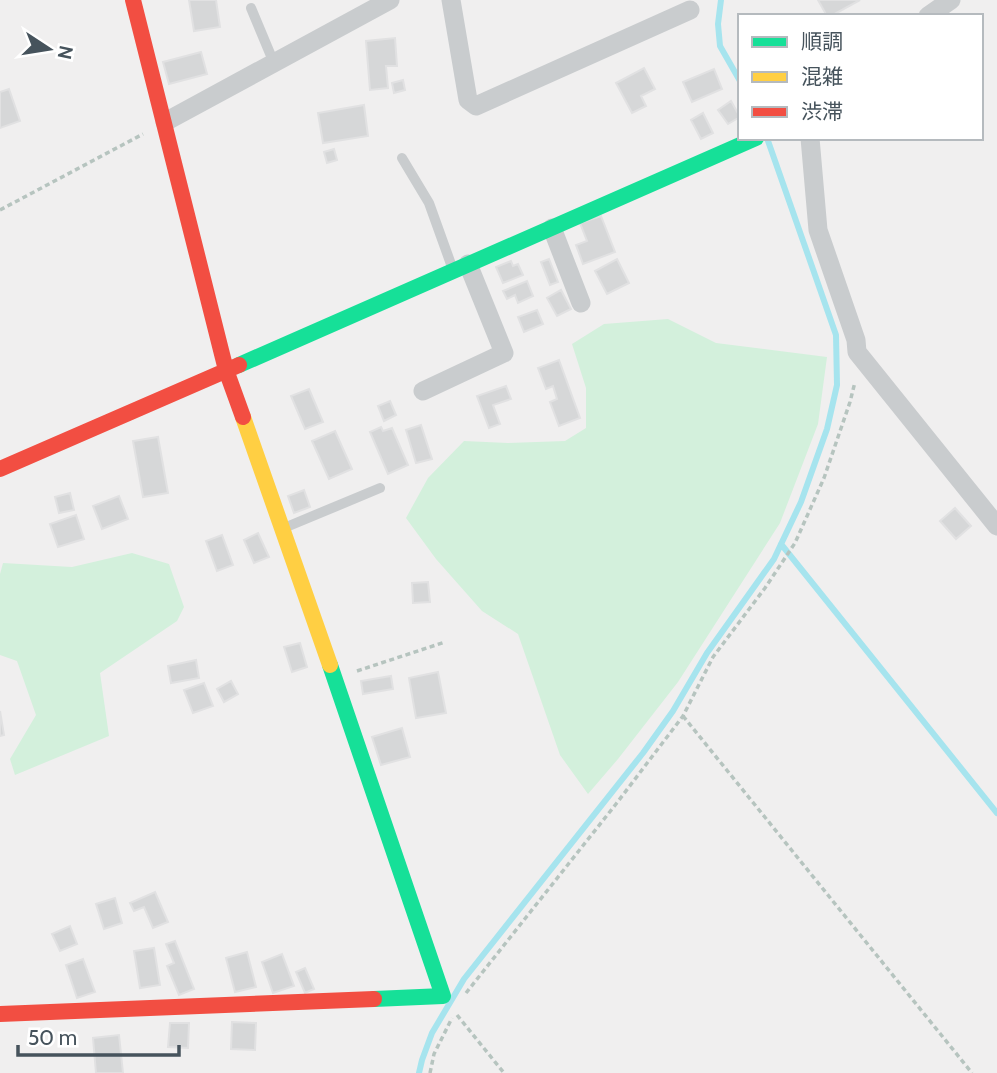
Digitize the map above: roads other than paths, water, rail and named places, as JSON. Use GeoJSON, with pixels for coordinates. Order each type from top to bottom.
{"type":"FeatureCollection","features":[{"type":"Feature","properties":{"kind":"street"},"geometry":{"type":"LineString","coordinates":[[0,1014],[443,996],[226,370],[134,0]]}},
{"type":"Feature","properties":{"kind":"street"},"geometry":{"type":"LineString","coordinates":[[165,122],[390,0]]}},
{"type":"Feature","properties":{"kind":"street"},"geometry":{"type":"LineString","coordinates":[[451,0],[468,100],[475,106],[690,10]]}},
{"type":"Feature","properties":{"kind":"street"},"geometry":{"type":"LineString","coordinates":[[931,14],[951,0]]}},
{"type":"Feature","properties":{"kind":"street"},"geometry":{"type":"LineString","coordinates":[[0,469],[751,140]]}},
{"type":"Feature","properties":{"kind":"street"},"geometry":{"type":"LineString","coordinates":[[810,140],[818,230],[858,352],[997,526]]}},
{"type":"Feature","properties":{"kind":"street"},"geometry":{"type":"LineString","coordinates":[[552,228],[581,303]]}},
{"type":"Feature","properties":{"kind":"street"},"geometry":{"type":"LineString","coordinates":[[423,391],[504,353],[461,268]]}},
{"type":"Feature","properties":{"kind":"lane"},"geometry":{"type":"LineString","coordinates":[[251,8],[274,63]]}},
{"type":"Feature","properties":{"kind":"lane"},"geometry":{"type":"LineString","coordinates":[[402,158],[429,203],[461,268]]}},
{"type":"Feature","properties":{"kind":"lane"},"geometry":{"type":"LineString","coordinates":[[282,529],[380,488]]}},
{"type":"Feature","properties":{"kind":"waterway"},"geometry":{"type":"LineString","coordinates":[[721,0],[718,24],[720,46],[738,78]]}},
{"type":"Feature","properties":{"kind":"waterway"},"geometry":{"type":"LineString","coordinates":[[419,1073],[432,1033],[464,979],[643,753],[673,711],[707,653],[774,559],[801,502],[827,429],[837,385],[836,335],[768,140]]}},
{"type":"Feature","properties":{"kind":"waterway"},"geometry":{"type":"LineString","coordinates":[[781,544],[997,813]]}}]}
